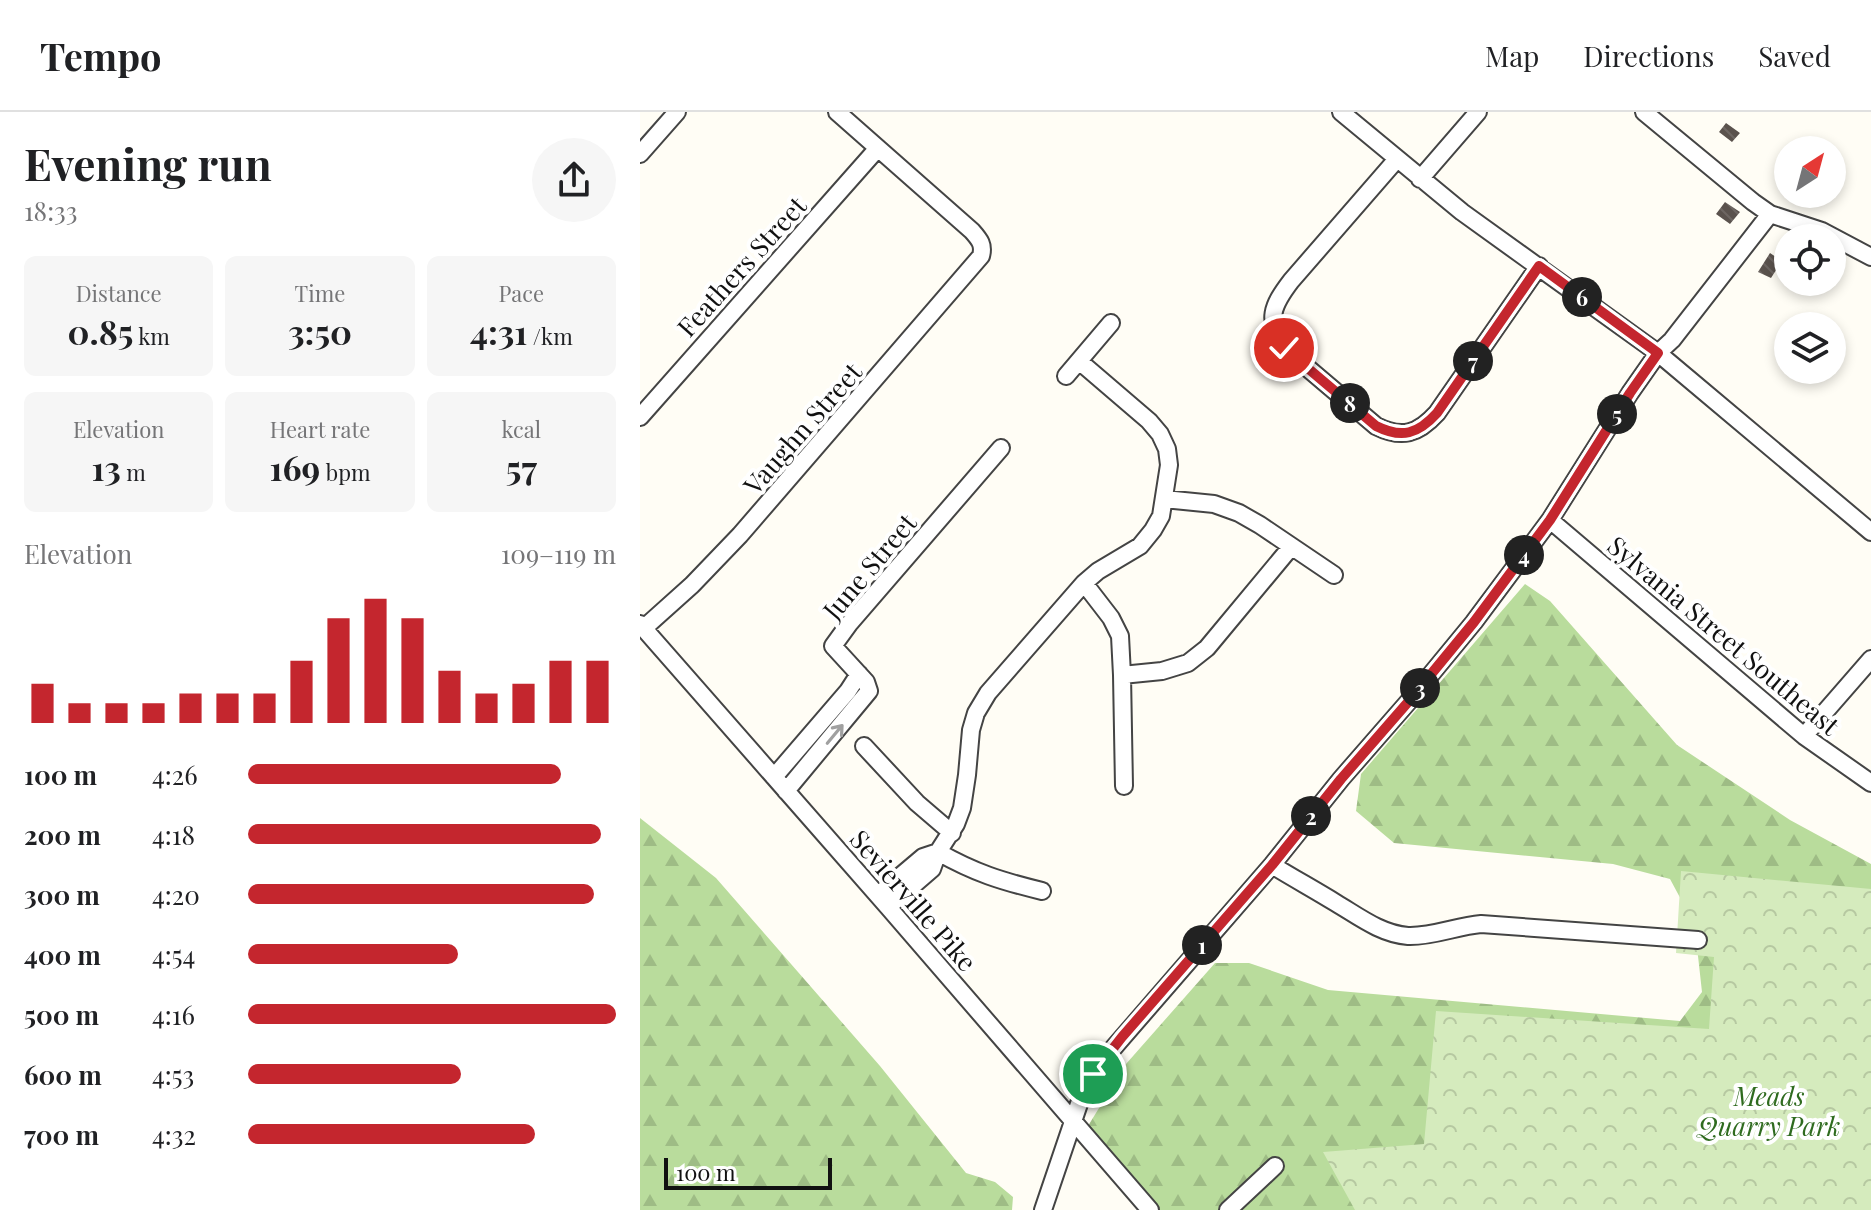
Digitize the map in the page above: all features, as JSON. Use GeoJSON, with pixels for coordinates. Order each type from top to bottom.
{"type":"FeatureCollection","features":[{"type":"Feature","properties":{"kind":"street"},"geometry":{"type":"LineString","coordinates":[[640,154],[677,112]]}},
{"type":"Feature","properties":{"kind":"street"},"geometry":{"type":"LineString","coordinates":[[837,112],[878,148]]}},
{"type":"Feature","properties":{"kind":"street"},"geometry":{"type":"LineString","coordinates":[[1341,112],[1462,212],[1658,353],[1871,532]]}},
{"type":"Feature","properties":{"kind":"street"},"geometry":{"type":"LineString","coordinates":[[1420,179],[1478,112]]}},
{"type":"Feature","properties":{"kind":"street"},"geometry":{"type":"LineString","coordinates":[[1644,112],[1770,214],[1822,231],[1871,257]]}},
{"type":"Feature","properties":{"kind":"street","name":"Vaughn Street"},"geometry":{"type":"LineString","coordinates":[[642,626],[692,585],[740,535],[981,256],[983,249],[972,231],[878,148]]}},
{"type":"Feature","properties":{"kind":"street","name":"Feathers Street"},"geometry":{"type":"LineString","coordinates":[[640,417],[878,148]]}},
{"type":"Feature","properties":{"kind":"street"},"geometry":{"type":"LineString","coordinates":[[1397,159],[1291,281],[1276,301],[1273,313],[1277,336],[1284,348],[1376,426],[1389,433],[1404,434],[1427,425],[1539,266]]}},
{"type":"Feature","properties":{"kind":"street"},"geometry":{"type":"LineString","coordinates":[[1043,1210],[1083,1092],[1103,1060],[1272,865],[1474,622],[1550,520],[1658,353],[1672,340],[1770,214]]}},
{"type":"Feature","properties":{"kind":"street"},"geometry":{"type":"LineString","coordinates":[[1066,376],[1111,323]]}},
{"type":"Feature","properties":{"kind":"street"},"geometry":{"type":"LineString","coordinates":[[883,901],[923,857],[938,852],[952,833],[962,808],[971,730],[976,713],[988,693],[1084,583],[1140,546],[1161,516],[1169,465],[1167,449],[1160,434],[1079,361]]}},
{"type":"Feature","properties":{"kind":"street","name":"June Street"},"geometry":{"type":"LineString","coordinates":[[859,674],[833,646],[1001,448]]}},
{"type":"Feature","properties":{"kind":"street"},"geometry":{"type":"LineString","coordinates":[[1164,499],[1214,504],[1239,513],[1334,575]]}},
{"type":"Feature","properties":{"kind":"street","name":"Sylvania Street Southeast"},"geometry":{"type":"LineString","coordinates":[[1550,520],[1804,736],[1871,783]]}},
{"type":"Feature","properties":{"kind":"street"},"geometry":{"type":"LineString","coordinates":[[1122,675],[1162,671],[1188,663],[1207,648],[1291,547]]}},
{"type":"Feature","properties":{"kind":"street"},"geometry":{"type":"LineString","coordinates":[[1084,583],[1111,618],[1120,636],[1124,786]]}},
{"type":"Feature","properties":{"kind":"street","name":"Sevierville Pike"},"geometry":{"type":"LineString","coordinates":[[642,626],[1150,1210]]}},
{"type":"Feature","properties":{"kind":"street"},"geometry":{"type":"LineString","coordinates":[[1804,736],[1871,659]]}},
{"type":"Feature","properties":{"kind":"street"},"geometry":{"type":"LineString","coordinates":[[774,777],[859,674],[869,691],[786,791]]}},
{"type":"Feature","properties":{"kind":"street"},"geometry":{"type":"LineString","coordinates":[[864,746],[917,803],[952,833]]}},
{"type":"Feature","properties":{"kind":"street"},"geometry":{"type":"LineString","coordinates":[[938,852],[1000,881],[1042,891]]}},
{"type":"Feature","properties":{"kind":"street"},"geometry":{"type":"LineString","coordinates":[[1272,865],[1370,924],[1407,936],[1481,924],[1698,940]]}},
{"type":"Feature","properties":{"kind":"street"},"geometry":{"type":"LineString","coordinates":[[1228,1210],[1275,1166]]}},
{"type":"Feature","properties":{"kind":"green space"},"geometry":{"type":"Polygon","coordinates":[[[1525,584],[1550,601],[1677,745],[1790,820],[1871,864],[1871,1210],[1158,1210],[1088,1126],[1126,1064],[1215,963],[1249,963],[1328,990],[1680,1021],[1702,992],[1691,918],[1670,879],[1613,864],[1394,843],[1356,811],[1361,774],[1525,584]]]}},
{"type":"Feature","properties":{"kind":"green space"},"geometry":{"type":"Polygon","coordinates":[[[640,818],[716,878],[880,1066],[966,1173],[995,1182],[1013,1197],[1012,1210],[640,1210],[640,818]]]}},
{"type":"Feature","properties":{"kind":"green space","name":"Meads Quarry Park"},"geometry":{"type":"Polygon","coordinates":[[[1681,871],[1871,889],[1871,1210],[1355,1210],[1323,1152],[1424,1144],[1436,1011],[1709,1029],[1714,957],[1676,953],[1681,871]]]}},
{"type":"Feature","properties":{"kind":"building"},"geometry":{"type":"Polygon","coordinates":[[[1726,123],[1740,133],[1732,142],[1719,132],[1726,123]]]}},
{"type":"Feature","properties":{"kind":"building"},"geometry":{"type":"Polygon","coordinates":[[[1725,202],[1740,212],[1730,224],[1716,214],[1725,202]]]}},
{"type":"Feature","properties":{"kind":"building"},"geometry":{"type":"Polygon","coordinates":[[[1770,253],[1774,256],[1771,278],[1758,272],[1770,253]]]}},
{"type":"Feature","properties":{"kind":"route"},"geometry":{"type":"LineString","coordinates":[[1093,1074],[1474,622],[1550,520],[1658,353],[1539,266],[1437,413],[1427,425],[1416,431],[1389,433],[1376,426],[1284,348]]}}]}
